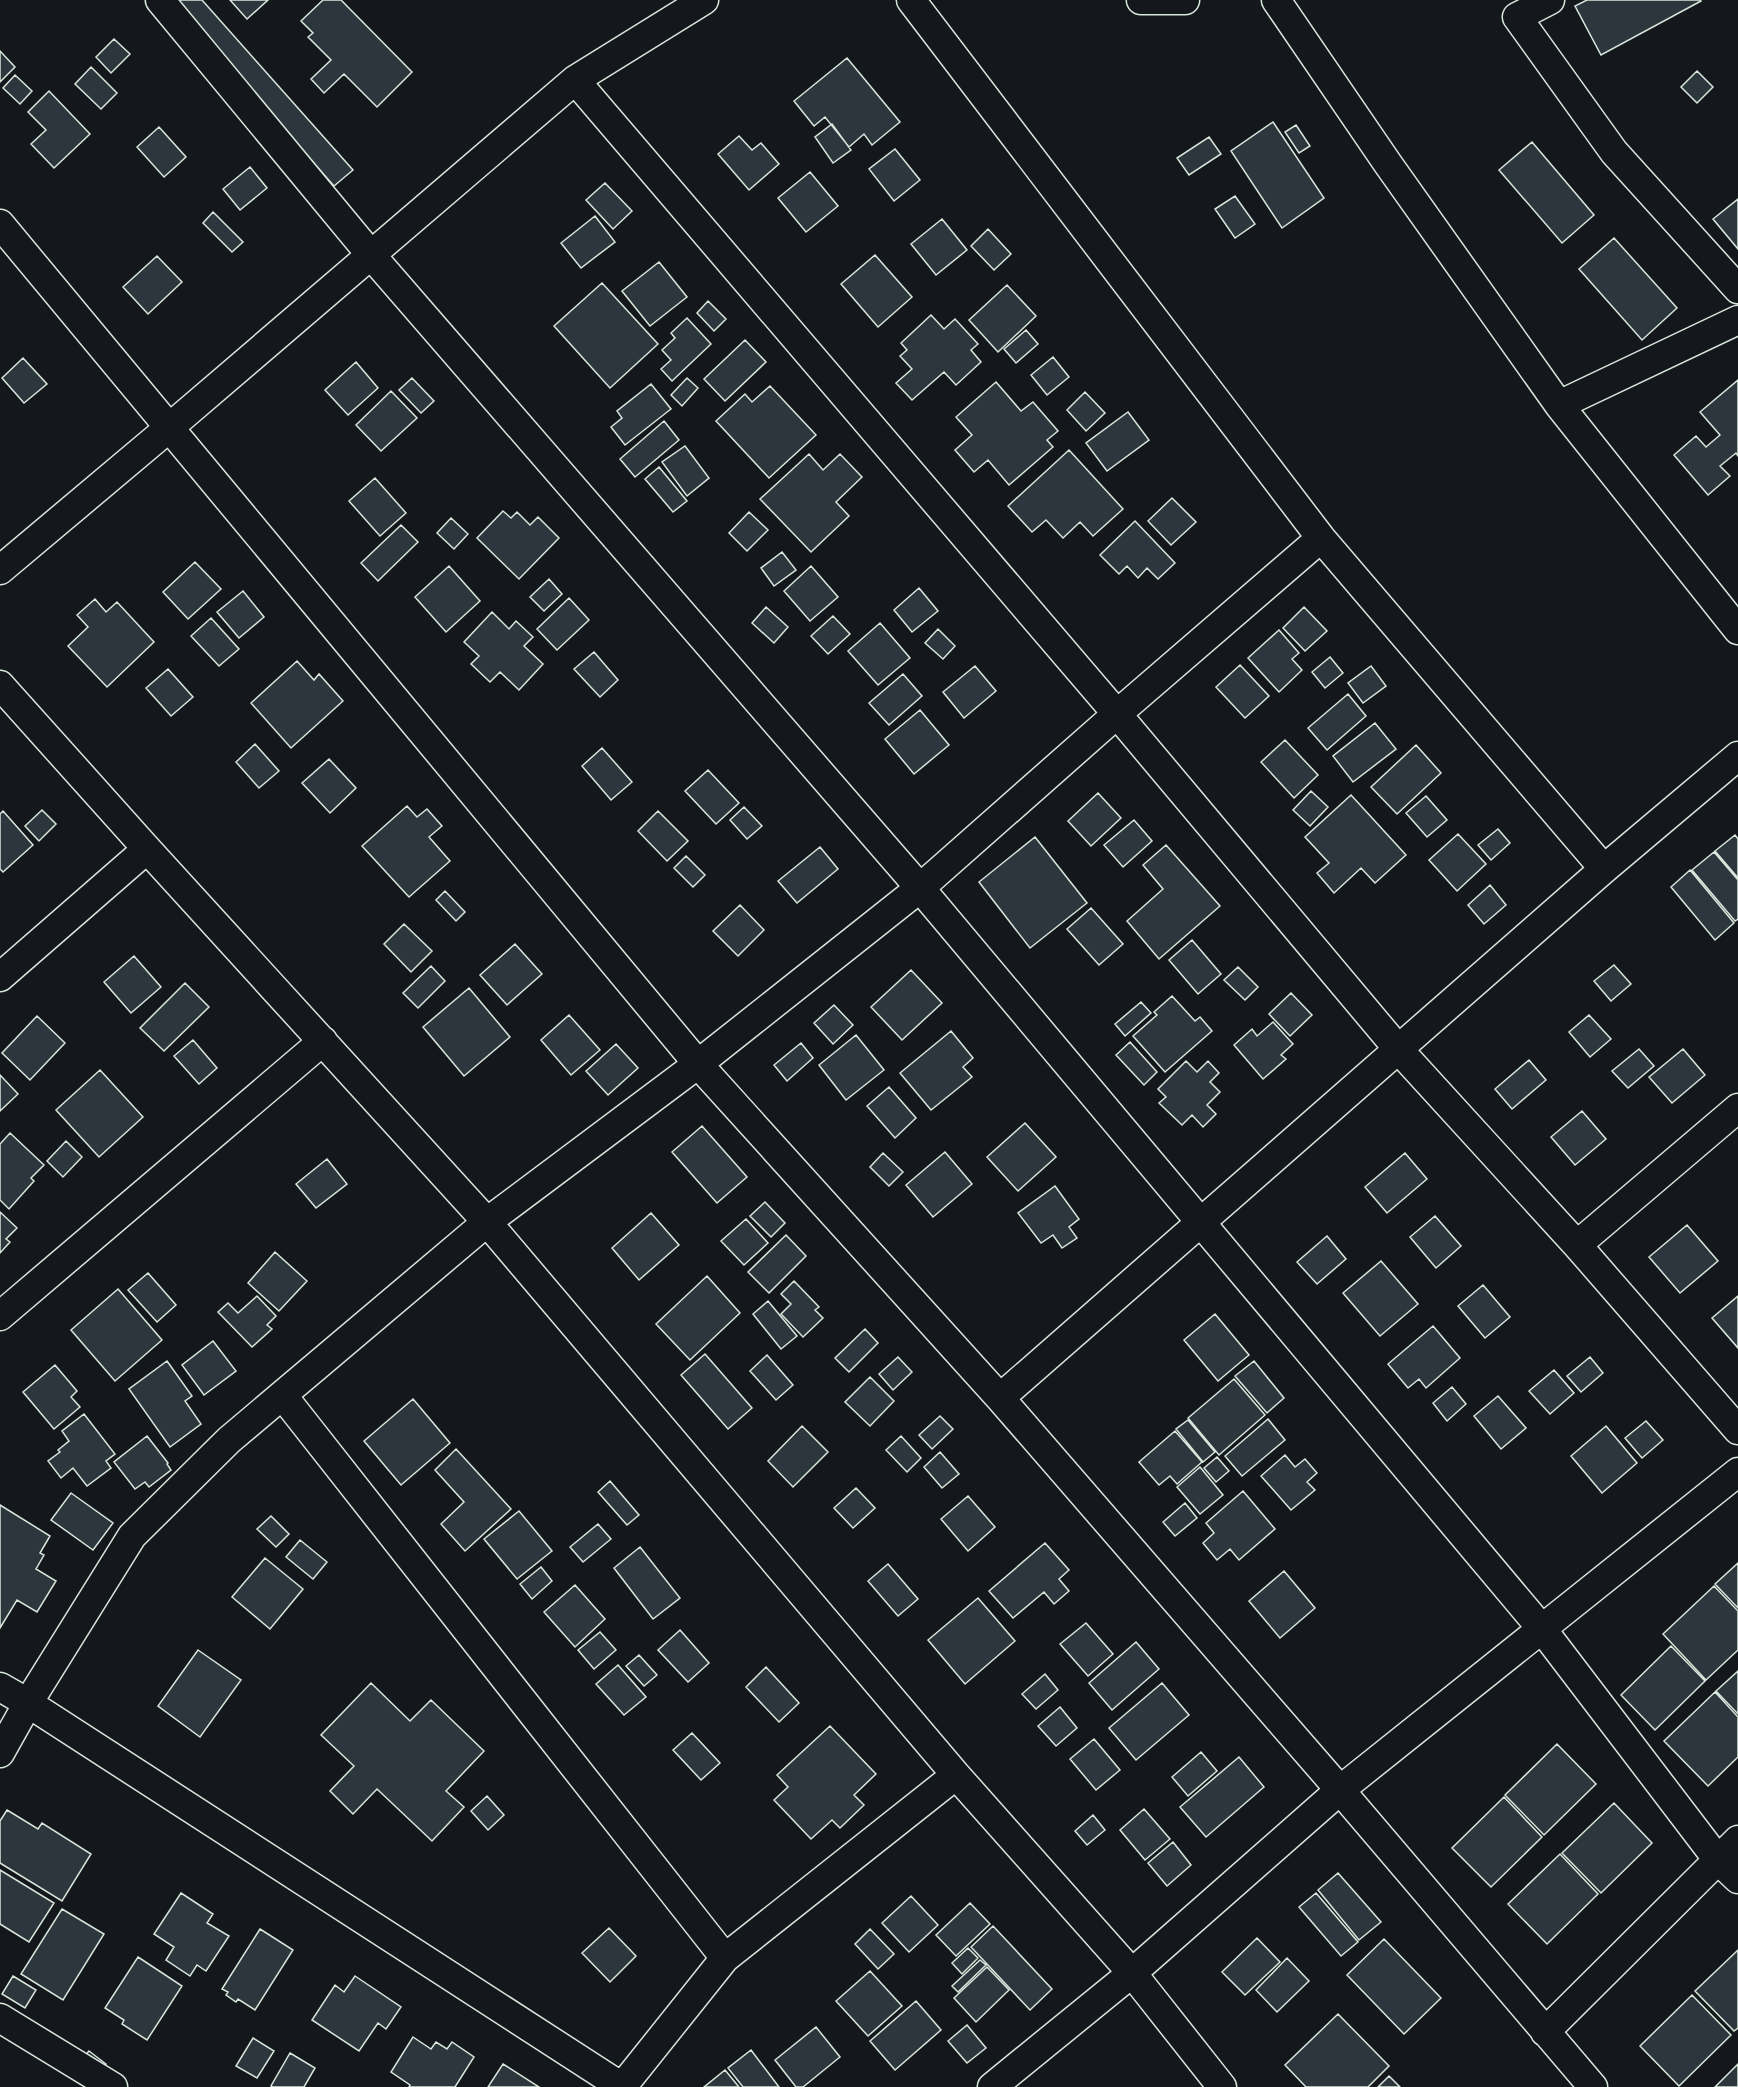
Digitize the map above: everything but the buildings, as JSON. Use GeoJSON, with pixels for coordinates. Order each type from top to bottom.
{"type":"FeatureCollection","features":[{"type":"Feature","properties":{"kind":"street"},"geometry":{"type":"LineString","coordinates":[[160,0],[371,255],[920,888],[1542,1629],[1718,1860],[1738,1879]]}},
{"type":"Feature","properties":{"kind":"street"},"geometry":{"type":"LineString","coordinates":[[0,570],[575,80],[704,0]]}},
{"type":"Feature","properties":{"kind":"street"},"geometry":{"type":"LineString","coordinates":[[911,0],[1321,538],[1604,869]]}},
{"type":"Feature","properties":{"kind":"street"},"geometry":{"type":"LineString","coordinates":[[1141,0],[1185,0]]}},
{"type":"Feature","properties":{"kind":"street"},"geometry":{"type":"LineString","coordinates":[[1276,0],[1388,164],[1559,405],[1738,630]]}},
{"type":"Feature","properties":{"kind":"street"},"geometry":{"type":"LineString","coordinates":[[1550,0],[1517,17],[1614,152],[1738,289]]}},
{"type":"Feature","properties":{"kind":"street"},"geometry":{"type":"LineString","coordinates":[[575,80],[1117,714],[1399,1050],[1577,1245],[1738,1430]]}},
{"type":"Feature","properties":{"kind":"street"},"geometry":{"type":"LineString","coordinates":[[0,224],[698,1064],[1000,1398],[1340,1790],[1593,2087]]}},
{"type":"Feature","properties":{"kind":"street"},"geometry":{"type":"LineString","coordinates":[[1559,405],[1738,321]]}},
{"type":"Feature","properties":{"kind":"street"},"geometry":{"type":"LineString","coordinates":[[0,1754],[28,1703],[132,1536],[229,1440],[487,1222],[698,1064],[920,888],[1321,538]]}},
{"type":"Feature","properties":{"kind":"street"},"geometry":{"type":"LineString","coordinates":[[0,685],[487,1222],[956,1775],[1132,1973],[1222,2087]]}},
{"type":"Feature","properties":{"kind":"street"},"geometry":{"type":"LineString","coordinates":[[1000,1398],[1604,869],[1738,756]]}},
{"type":"Feature","properties":{"kind":"street"},"geometry":{"type":"LineString","coordinates":[[0,977],[147,849]]}},
{"type":"Feature","properties":{"kind":"street"},"geometry":{"type":"LineString","coordinates":[[0,1316],[323,1041]]}},
{"type":"Feature","properties":{"kind":"street"},"geometry":{"type":"LineString","coordinates":[[1577,1245],[1738,1108]]}},
{"type":"Feature","properties":{"kind":"street"},"geometry":{"type":"LineString","coordinates":[[283,1396],[725,1958]]}},
{"type":"Feature","properties":{"kind":"street"},"geometry":{"type":"LineString","coordinates":[[992,2087],[1132,1973],[1340,1790],[1738,1472]]}},
{"type":"Feature","properties":{"kind":"street"},"geometry":{"type":"LineString","coordinates":[[0,1688],[28,1703],[622,2087],[725,1958],[956,1775]]}},
{"type":"Feature","properties":{"kind":"street"},"geometry":{"type":"LineString","coordinates":[[1545,2032],[1738,1840]]}},
{"type":"Feature","properties":{"kind":"street"},"geometry":{"type":"LineString","coordinates":[[0,2018],[113,2087]]}}]}
